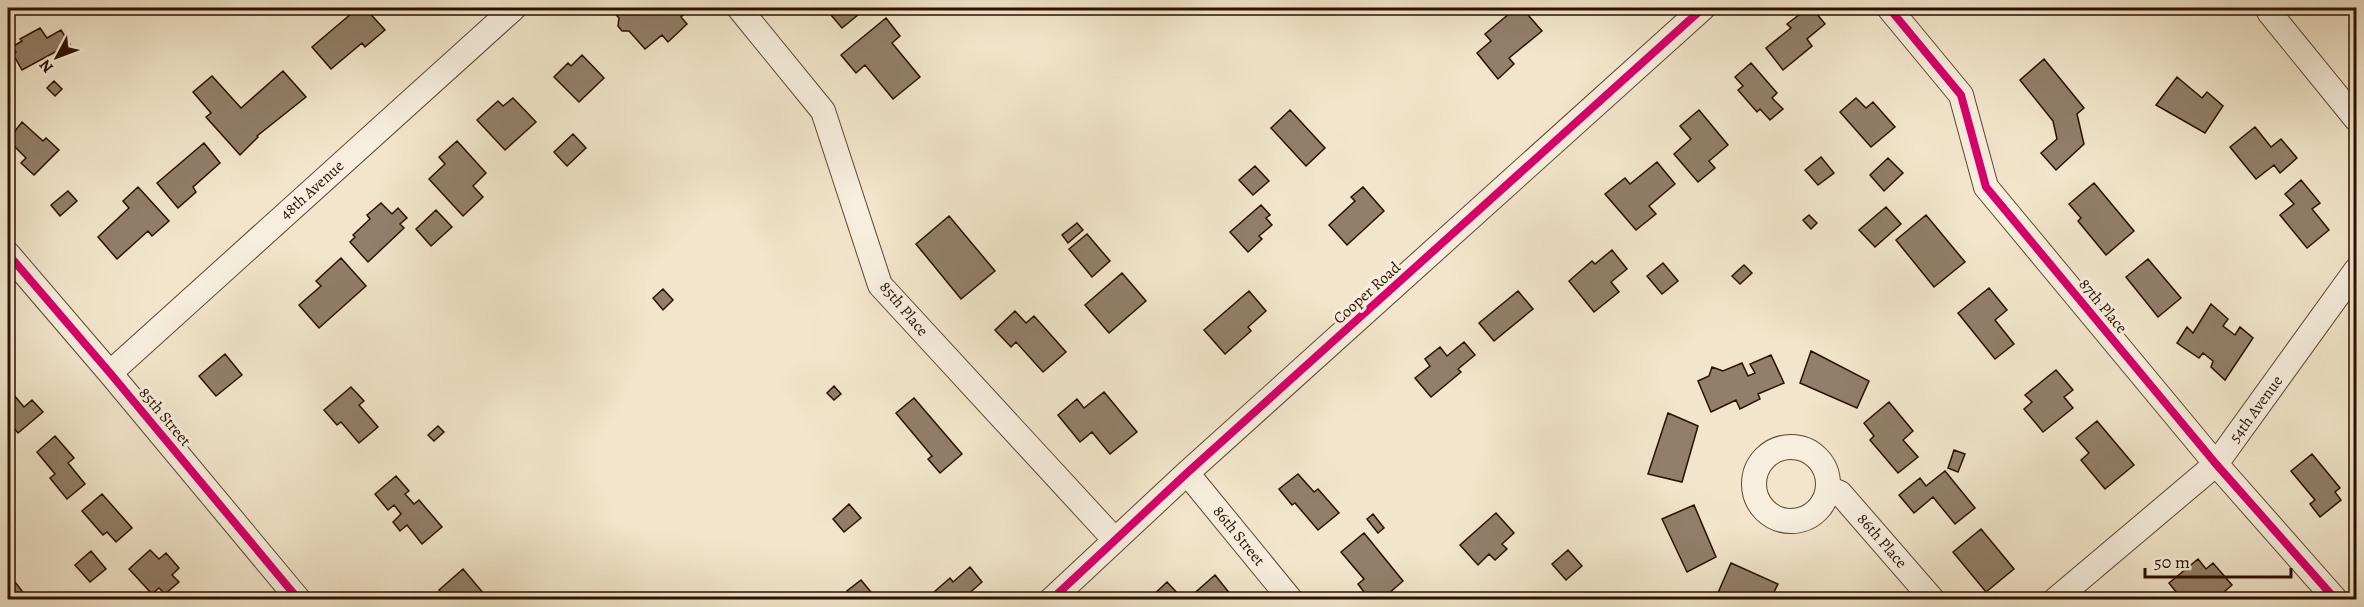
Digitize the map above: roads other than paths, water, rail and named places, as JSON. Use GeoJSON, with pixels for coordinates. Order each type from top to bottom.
{"type":"FeatureCollection","features":[{"type":"Feature","properties":{"kind":"street","name":"48th Avenue"},"geometry":{"type":"LineString","coordinates":[[110,373],[514,8]]}},
{"type":"Feature","properties":{"kind":"street","name":"85th Place"},"geometry":{"type":"LineString","coordinates":[[739,8],[823,111],[880,285],[1115,540]]}},
{"type":"Feature","properties":{"kind":"street","name":"Cooper Road"},"geometry":{"type":"LineString","coordinates":[[1051,600],[1187,473],[1703,8]]}},
{"type":"Feature","properties":{"kind":"street","name":"87th Place"},"geometry":{"type":"LineString","coordinates":[[1889,8],[1961,95],[1986,187],[2216,464],[2336,600]]}},
{"type":"Feature","properties":{"kind":"street"},"geometry":{"type":"LineString","coordinates":[[2269,12],[2356,119]]}},
{"type":"Feature","properties":{"kind":"street","name":"85th Street"},"geometry":{"type":"LineString","coordinates":[[8,254],[298,600]]}},
{"type":"Feature","properties":{"kind":"street","name":"54th Avenue"},"geometry":{"type":"LineString","coordinates":[[2055,600],[2216,464],[2356,270]]}},
{"type":"Feature","properties":{"kind":"street","name":"86th Street"},"geometry":{"type":"LineString","coordinates":[[1187,473],[1291,600]]}},
{"type":"Feature","properties":{"kind":"street","name":"86th Place"},"geometry":{"type":"LineString","coordinates":[[1828,488],[1840,493],[1933,600]]}}]}
